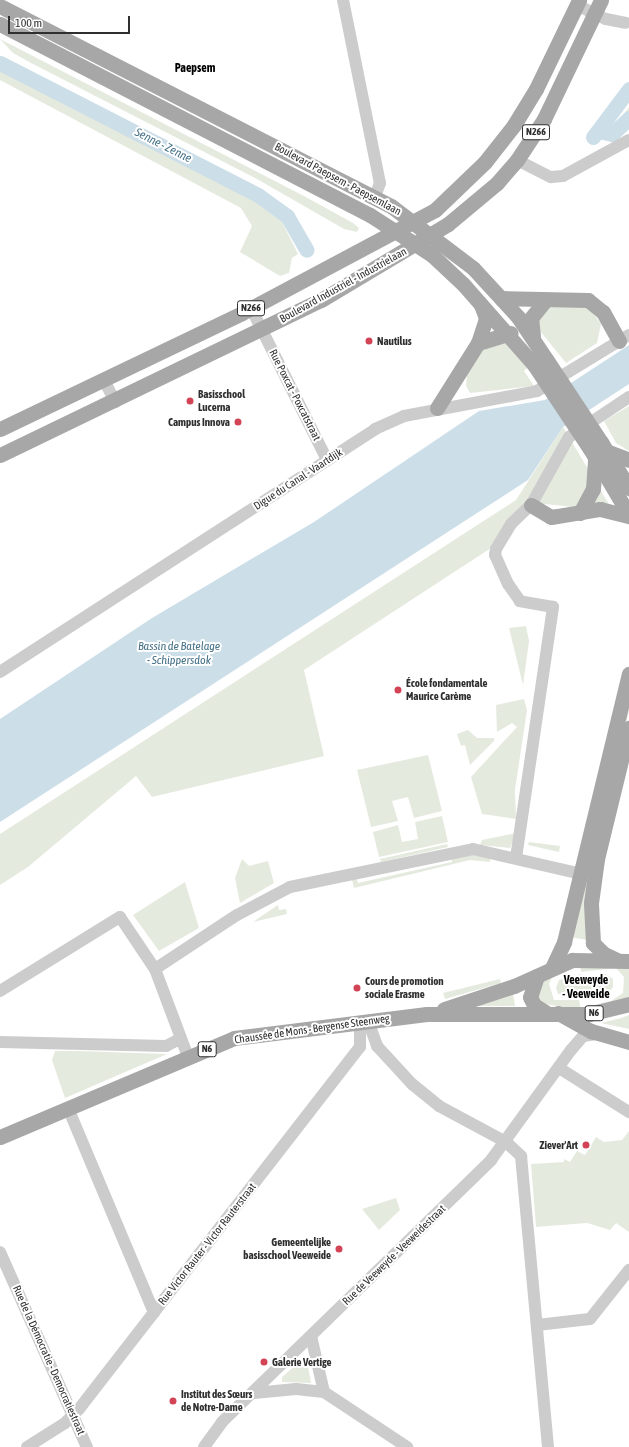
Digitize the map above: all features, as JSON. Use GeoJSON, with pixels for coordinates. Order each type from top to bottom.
{"type":"FeatureCollection","features":[{"type":"Feature","properties":{"kind":"main road","name":"Boulevard Industriel - Industrielaan"},"geometry":{"type":"LineString","coordinates":[[0,429],[251,308],[414,222],[453,195],[514,125],[536,89],[578,2]]}},
{"type":"Feature","properties":{"kind":"main road","name":"Boulevard Paepsem - Paepsemlaan"},"geometry":{"type":"LineString","coordinates":[[0,6],[375,197],[414,222],[473,268],[501,298],[534,339],[541,362]]}},
{"type":"Feature","properties":{"kind":"main road","name":"Boulevard Industriel - Industrielaan"},"geometry":{"type":"LineString","coordinates":[[0,455],[114,402],[321,300],[431,234],[478,201],[517,160],[544,119],[598,7]]}},
{"type":"Feature","properties":{"kind":"main road","name":"Boulevard Paepsem - Paepsemlaan"},"geometry":{"type":"LineString","coordinates":[[0,24],[370,215],[432,256],[541,362],[601,450]]}},
{"type":"Feature","properties":{"kind":"main road"},"geometry":{"type":"LineString","coordinates":[[501,298],[545,301],[581,298],[596,304],[624,338]]}},
{"type":"Feature","properties":{"kind":"main road"},"geometry":{"type":"LineString","coordinates":[[437,408],[478,344],[486,318],[478,300]]}},
{"type":"Feature","properties":{"kind":"main road"},"geometry":{"type":"LineString","coordinates":[[534,339],[531,318],[545,301]]}},
{"type":"Feature","properties":{"kind":"main road"},"geometry":{"type":"LineString","coordinates":[[478,344],[510,333]]}},
{"type":"Feature","properties":{"kind":"main road"},"geometry":{"type":"LineString","coordinates":[[601,450],[629,460]]}},
{"type":"Feature","properties":{"kind":"main road"},"geometry":{"type":"LineString","coordinates":[[601,450],[629,488]]}},
{"type":"Feature","properties":{"kind":"main road"},"geometry":{"type":"LineString","coordinates":[[580,513],[593,489],[601,450]]}},
{"type":"Feature","properties":{"kind":"main road"},"geometry":{"type":"LineString","coordinates":[[601,450],[629,516]]}},
{"type":"Feature","properties":{"kind":"main road"},"geometry":{"type":"LineString","coordinates":[[531,505],[551,517],[610,510],[629,516]]}},
{"type":"Feature","properties":{"kind":"main road"},"geometry":{"type":"LineString","coordinates":[[552,968],[562,948],[629,674]]}},
{"type":"Feature","properties":{"kind":"main road"},"geometry":{"type":"LineString","coordinates":[[623,960],[604,954],[593,942],[591,903],[597,859],[629,728]]}},
{"type":"Feature","properties":{"kind":"main road","name":"Chaussée de Mons - Bergense Steenweg"},"geometry":{"type":"LineString","coordinates":[[427,1014],[537,976],[552,968],[576,959],[623,960]]}},
{"type":"Feature","properties":{"kind":"main road"},"geometry":{"type":"LineString","coordinates":[[537,976],[530,997],[534,1005],[597,1034],[629,1042]]}},
{"type":"Feature","properties":{"kind":"main road","name":"Chaussée de Mons - Bergense Steenweg"},"geometry":{"type":"LineString","coordinates":[[0,1137],[234,1038],[427,1014],[551,1012],[589,1014],[629,1004]]}},
{"type":"Feature","properties":{"kind":"street"},"geometry":{"type":"LineString","coordinates":[[342,0],[380,183],[375,197]]}},
{"type":"Feature","properties":{"kind":"street","name":"Boulevard Industriel - Industrielaan"},"geometry":{"type":"LineString","coordinates":[[578,2],[598,7],[626,23]]}},
{"type":"Feature","properties":{"kind":"street"},"geometry":{"type":"LineString","coordinates":[[517,160],[551,178],[563,176],[629,140]]}},
{"type":"Feature","properties":{"kind":"street","name":"Rue Poxcat - Poxcatstraat"},"geometry":{"type":"LineString","coordinates":[[251,308],[327,460]]}},
{"type":"Feature","properties":{"kind":"street","name":"Digue du Canal - Vaartdijk"},"geometry":{"type":"LineString","coordinates":[[0,672],[375,429],[404,416],[437,408],[537,391],[624,338]]}},
{"type":"Feature","properties":{"kind":"street"},"geometry":{"type":"LineString","coordinates":[[104,380],[114,402]]}},
{"type":"Feature","properties":{"kind":"street"},"geometry":{"type":"LineString","coordinates":[[516,858],[553,607],[520,601],[495,555],[511,524],[531,505],[569,437],[629,397]]}},
{"type":"Feature","properties":{"kind":"street"},"geometry":{"type":"LineString","coordinates":[[155,969],[279,890],[473,848],[581,874]]}},
{"type":"Feature","properties":{"kind":"street"},"geometry":{"type":"LineString","coordinates":[[0,992],[120,916],[155,969],[188,1057]]}},
{"type":"Feature","properties":{"kind":"street"},"geometry":{"type":"LineString","coordinates":[[364,1022],[376,1046],[412,1084],[439,1106],[506,1142],[521,1156],[548,1447]]}},
{"type":"Feature","properties":{"kind":"street","name":"Rue Victor Rauter - Victor Rauterstraat"},"geometry":{"type":"LineString","coordinates":[[27,1447],[74,1416],[357,1050],[362,1039],[364,1022]]}},
{"type":"Feature","properties":{"kind":"street","name":"Rue de Veeweyde - Veeweidestraat"},"geometry":{"type":"LineString","coordinates":[[571,1050],[573,1024]]}},
{"type":"Feature","properties":{"kind":"street","name":"Rue de Veeweyde - Veeweidestraat"},"geometry":{"type":"LineString","coordinates":[[204,1447],[222,1422],[254,1393],[506,1142],[571,1050],[583,1036],[597,1034]]}},
{"type":"Feature","properties":{"kind":"street"},"geometry":{"type":"LineString","coordinates":[[0,1042],[166,1046],[180,1039]]}},
{"type":"Feature","properties":{"kind":"street"},"geometry":{"type":"LineString","coordinates":[[559,1068],[629,1112]]}},
{"type":"Feature","properties":{"kind":"street"},"geometry":{"type":"LineString","coordinates":[[68,1108],[154,1313]]}},
{"type":"Feature","properties":{"kind":"street","name":"Rue de la Démocratie - Democratiestraat"},"geometry":{"type":"LineString","coordinates":[[0,1252],[87,1447]]}},
{"type":"Feature","properties":{"kind":"street"},"geometry":{"type":"LineString","coordinates":[[536,1325],[590,1319],[629,1270]]}},
{"type":"Feature","properties":{"kind":"street"},"geometry":{"type":"LineString","coordinates":[[311,1336],[324,1392]]}},
{"type":"Feature","properties":{"kind":"street"},"geometry":{"type":"LineString","coordinates":[[254,1393],[296,1389],[324,1392],[407,1447]]}},
{"type":"Feature","properties":{"kind":"shaded area"},"geometry":{"type":"Polygon","coordinates":[[[0,39],[304,196],[353,223],[359,228],[357,232],[344,229],[257,179],[33,64],[13,53],[0,39]]]}},
{"type":"Feature","properties":{"kind":"shaded area"},"geometry":{"type":"Polygon","coordinates":[[[0,67],[263,204],[281,220],[298,254],[292,258],[289,273],[280,276],[240,252],[252,226],[241,208],[0,80],[0,67]]]}},
{"type":"Feature","properties":{"kind":"shaded area"},"geometry":{"type":"Polygon","coordinates":[[[629,107],[629,126],[618,131],[615,126],[629,107]]]}},
{"type":"Feature","properties":{"kind":"shaded area"},"geometry":{"type":"Polygon","coordinates":[[[549,306],[588,306],[601,324],[597,343],[566,363],[540,331],[538,314],[549,306]]]}},
{"type":"Feature","properties":{"kind":"shaded area"},"geometry":{"type":"Polygon","coordinates":[[[502,339],[527,368],[524,371],[534,386],[470,393],[466,386],[467,375],[484,344],[502,339]]]}},
{"type":"Feature","properties":{"kind":"shaded area"},"geometry":{"type":"Polygon","coordinates":[[[629,406],[629,451],[616,443],[604,421],[629,406]]]}},
{"type":"Feature","properties":{"kind":"shaded area"},"geometry":{"type":"Polygon","coordinates":[[[563,427],[613,511],[525,502],[491,548],[304,670],[324,756],[152,797],[136,776],[28,867],[0,885],[0,834],[516,500],[563,427]]]}},
{"type":"Feature","properties":{"kind":"shaded area"},"geometry":{"type":"Polygon","coordinates":[[[526,626],[529,641],[523,685],[509,628],[526,626]]]}},
{"type":"Feature","properties":{"kind":"shaded area"},"geometry":{"type":"Polygon","coordinates":[[[629,693],[629,711],[609,793],[587,940],[570,937],[629,693]]]}},
{"type":"Feature","properties":{"kind":"shaded area"},"geometry":{"type":"Polygon","coordinates":[[[524,699],[527,710],[515,790],[516,819],[482,814],[471,777],[517,727],[512,723],[497,732],[496,705],[524,699]]]}},
{"type":"Feature","properties":{"kind":"shaded area"},"geometry":{"type":"Polygon","coordinates":[[[468,730],[477,738],[494,738],[494,741],[470,765],[465,745],[461,746],[457,734],[468,730]]]}},
{"type":"Feature","properties":{"kind":"shaded area"},"geometry":{"type":"Polygon","coordinates":[[[428,755],[442,811],[414,818],[408,797],[392,801],[398,821],[371,827],[357,770],[428,755]]]}},
{"type":"Feature","properties":{"kind":"shaded area"},"geometry":{"type":"Polygon","coordinates":[[[442,816],[448,842],[379,857],[373,832],[398,825],[402,842],[418,839],[415,822],[442,816]]]}},
{"type":"Feature","properties":{"kind":"shaded area"},"geometry":{"type":"Polygon","coordinates":[[[516,833],[510,848],[480,845],[482,840],[516,833]]]}},
{"type":"Feature","properties":{"kind":"shaded area"},"geometry":{"type":"Polygon","coordinates":[[[529,842],[560,846],[559,852],[528,845],[529,842]]]}},
{"type":"Feature","properties":{"kind":"shaded area"},"geometry":{"type":"Polygon","coordinates":[[[447,844],[448,847],[381,862],[380,859],[447,844]]]}},
{"type":"Feature","properties":{"kind":"shaded area"},"geometry":{"type":"Polygon","coordinates":[[[460,854],[491,855],[490,862],[470,860],[354,888],[352,880],[357,879],[358,883],[452,862],[451,856],[460,854]]]}},
{"type":"Feature","properties":{"kind":"shaded area"},"geometry":{"type":"Polygon","coordinates":[[[242,859],[249,866],[268,861],[274,883],[240,903],[235,878],[242,859]]]}},
{"type":"Feature","properties":{"kind":"shaded area"},"geometry":{"type":"Polygon","coordinates":[[[185,882],[199,928],[159,951],[133,915],[185,882]]]}},
{"type":"Feature","properties":{"kind":"shaded area"},"geometry":{"type":"Polygon","coordinates":[[[278,905],[279,910],[286,909],[287,914],[253,922],[278,905]]]}},
{"type":"Feature","properties":{"kind":"shaded area"},"geometry":{"type":"Polygon","coordinates":[[[580,963],[629,965],[629,999],[591,1010],[590,1006],[611,1001],[623,993],[624,977],[616,968],[581,972],[580,963]]]}},
{"type":"Feature","properties":{"kind":"shaded area"},"geometry":{"type":"Polygon","coordinates":[[[581,974],[583,978],[606,974],[613,979],[613,987],[608,993],[578,998],[577,995],[558,994],[556,988],[559,980],[581,974]]]}},
{"type":"Feature","properties":{"kind":"shaded area"},"geometry":{"type":"Polygon","coordinates":[[[553,975],[549,984],[554,1000],[579,1000],[581,1010],[540,1003],[535,991],[544,978],[553,975]]]}},
{"type":"Feature","properties":{"kind":"shaded area"},"geometry":{"type":"Polygon","coordinates":[[[500,979],[501,983],[445,999],[443,993],[500,979]]]}},
{"type":"Feature","properties":{"kind":"shaded area"},"geometry":{"type":"Polygon","coordinates":[[[513,993],[515,1006],[477,1006],[478,1005],[513,993]]]}},
{"type":"Feature","properties":{"kind":"shaded area"},"geometry":{"type":"Polygon","coordinates":[[[629,1015],[629,1029],[601,1023],[621,1018],[629,1015]]]}},
{"type":"Feature","properties":{"kind":"shaded area"},"geometry":{"type":"Polygon","coordinates":[[[55,1051],[167,1054],[65,1098],[52,1060],[55,1051]]]}},
{"type":"Feature","properties":{"kind":"shaded area"},"geometry":{"type":"Polygon","coordinates":[[[629,1131],[629,1232],[616,1223],[610,1230],[587,1223],[536,1227],[531,1164],[564,1162],[564,1159],[570,1162],[577,1151],[585,1155],[596,1137],[604,1142],[622,1140],[629,1131]]]}},
{"type":"Feature","properties":{"kind":"shaded area"},"geometry":{"type":"Polygon","coordinates":[[[396,1198],[400,1210],[379,1230],[362,1209],[396,1198]]]}},
{"type":"Feature","properties":{"kind":"shaded area"},"geometry":{"type":"Polygon","coordinates":[[[303,1359],[307,1361],[311,1383],[282,1382],[282,1377],[303,1359]]]}},
{"type":"Feature","properties":{"kind":"water","name":"Bassin de Batelage - Schippersdok"},"geometry":{"type":"Polygon","coordinates":[[[629,345],[629,384],[563,427],[528,480],[0,822],[0,719],[152,618],[314,522],[479,411],[545,400],[629,345]]]}},
{"type":"Feature","properties":{"kind":"waterway","name":"Senne - Zenne"},"geometry":{"type":"LineString","coordinates":[[0,63],[258,195],[287,216],[307,250]]}},
{"type":"Feature","properties":{"kind":"waterway","name":"Senne - Zenne"},"geometry":{"type":"LineString","coordinates":[[593,137],[629,89]]}},
{"type":"Feature","properties":{"kind":"waterway"},"geometry":{"type":"LineString","coordinates":[[598,131],[612,134],[629,118]]}},
{"type":"Feature","properties":{"kind":"place","name":"Nautilus"},"geometry":{"type":"Point","coordinates":[369,341]}},
{"type":"Feature","properties":{"kind":"place","name":"Basisschool Lucerna"},"geometry":{"type":"Point","coordinates":[190,401]}},
{"type":"Feature","properties":{"kind":"place","name":"Campus Innova"},"geometry":{"type":"Point","coordinates":[238,422]}},
{"type":"Feature","properties":{"kind":"place","name":"École fondamentale Maurice Carème"},"geometry":{"type":"Point","coordinates":[398,690]}},
{"type":"Feature","properties":{"kind":"place","name":"Cours de promotion sociale Erasme"},"geometry":{"type":"Point","coordinates":[357,988]}},
{"type":"Feature","properties":{"kind":"place","name":"Ziever'Art"},"geometry":{"type":"Point","coordinates":[586,1145]}},
{"type":"Feature","properties":{"kind":"place","name":"Gemeentelijke basisschool Veeweide"},"geometry":{"type":"Point","coordinates":[339,1249]}},
{"type":"Feature","properties":{"kind":"place","name":"Galerie Vertige"},"geometry":{"type":"Point","coordinates":[264,1362]}},
{"type":"Feature","properties":{"kind":"place","name":"Institut des Sœurs de Notre-Dame"},"geometry":{"type":"Point","coordinates":[173,1401]}},
{"type":"Feature","properties":{"kind":"district","name":"Paepsem"},"geometry":{"type":"Point","coordinates":[195,69]}},
{"type":"Feature","properties":{"kind":"district","name":"Veeweyde - Veeweide"},"geometry":{"type":"Point","coordinates":[586,988]}}]}
